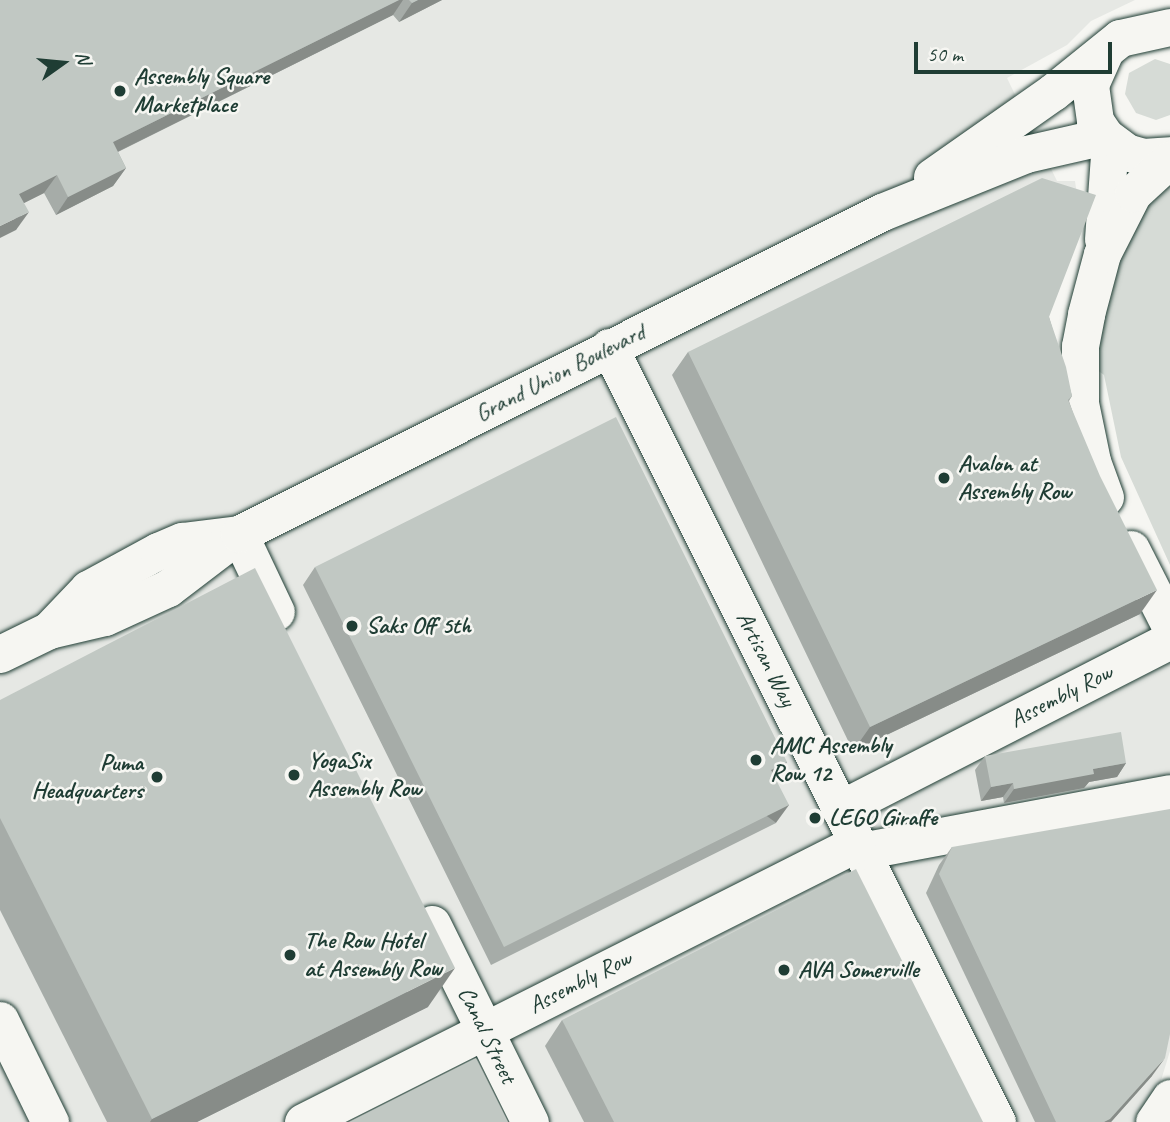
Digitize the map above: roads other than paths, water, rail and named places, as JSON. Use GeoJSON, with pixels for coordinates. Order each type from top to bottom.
{"type":"FeatureCollection","features":[{"type":"Feature","properties":{"kind":"street","name":"Grand Union Boulevard"},"geometry":{"type":"LineString","coordinates":[[881,212],[1104,51],[1139,31],[1167,29]]}},
{"type":"Feature","properties":{"kind":"street"},"geometry":{"type":"LineString","coordinates":[[1104,51],[1094,67],[1090,103],[1108,139],[1102,254],[1080,346],[1085,434],[1102,490],[1170,626]]}},
{"type":"Feature","properties":{"kind":"street","name":"Grand Union Boulevard"},"geometry":{"type":"LineString","coordinates":[[0,654],[49,630],[105,617],[168,588],[239,534],[881,212],[1026,154],[1108,139]]}},
{"type":"Feature","properties":{"kind":"street"},"geometry":{"type":"LineString","coordinates":[[1108,139],[1143,158],[1170,157]]}},
{"type":"Feature","properties":{"kind":"street"},"geometry":{"type":"LineString","coordinates":[[1102,254],[1133,193],[1170,157]]}},
{"type":"Feature","properties":{"kind":"street","name":"Artisan Way"},"geometry":{"type":"LineString","coordinates":[[609,347],[997,1122]]}},
{"type":"Feature","properties":{"kind":"street"},"geometry":{"type":"LineString","coordinates":[[239,534],[289,637]]}},
{"type":"Feature","properties":{"kind":"street","name":"Assembly Row"},"geometry":{"type":"LineString","coordinates":[[840,809],[1170,640]]}},
{"type":"Feature","properties":{"kind":"street","name":"Assembly Row"},"geometry":{"type":"LineString","coordinates":[[303,1122],[484,1030],[859,847],[1170,793]]}},
{"type":"Feature","properties":{"kind":"street","name":"Canal Street"},"geometry":{"type":"LineString","coordinates":[[415,890],[530,1122]]}},
{"type":"Feature","properties":{"kind":"street"},"geometry":{"type":"LineString","coordinates":[[0,1020],[50,1122]]}},
{"type":"Feature","properties":{"kind":"street"},"geometry":{"type":"LineString","coordinates":[[1154,1122],[1170,1098]]}},
{"type":"Feature","properties":{"kind":"place","name":"Assembly Square Marketplace"},"geometry":{"type":"Point","coordinates":[120,91]}},
{"type":"Feature","properties":{"kind":"place","name":"Avalon at Assembly Row"},"geometry":{"type":"Point","coordinates":[944,478]}},
{"type":"Feature","properties":{"kind":"place","name":"Saks Off 5th"},"geometry":{"type":"Point","coordinates":[352,626]}},
{"type":"Feature","properties":{"kind":"place","name":"AMC Assembly Row 12"},"geometry":{"type":"Point","coordinates":[756,760]}},
{"type":"Feature","properties":{"kind":"place","name":"YogaSix Assembly Row"},"geometry":{"type":"Point","coordinates":[294,775]}},
{"type":"Feature","properties":{"kind":"place","name":"Puma Headquarters"},"geometry":{"type":"Point","coordinates":[157,777]}},
{"type":"Feature","properties":{"kind":"place","name":"LEGO Giraffe"},"geometry":{"type":"Point","coordinates":[815,818]}},
{"type":"Feature","properties":{"kind":"place","name":"The Row Hotel at Assembly Row"},"geometry":{"type":"Point","coordinates":[290,955]}},
{"type":"Feature","properties":{"kind":"place","name":"AVA Somerville"},"geometry":{"type":"Point","coordinates":[784,970]}}]}
